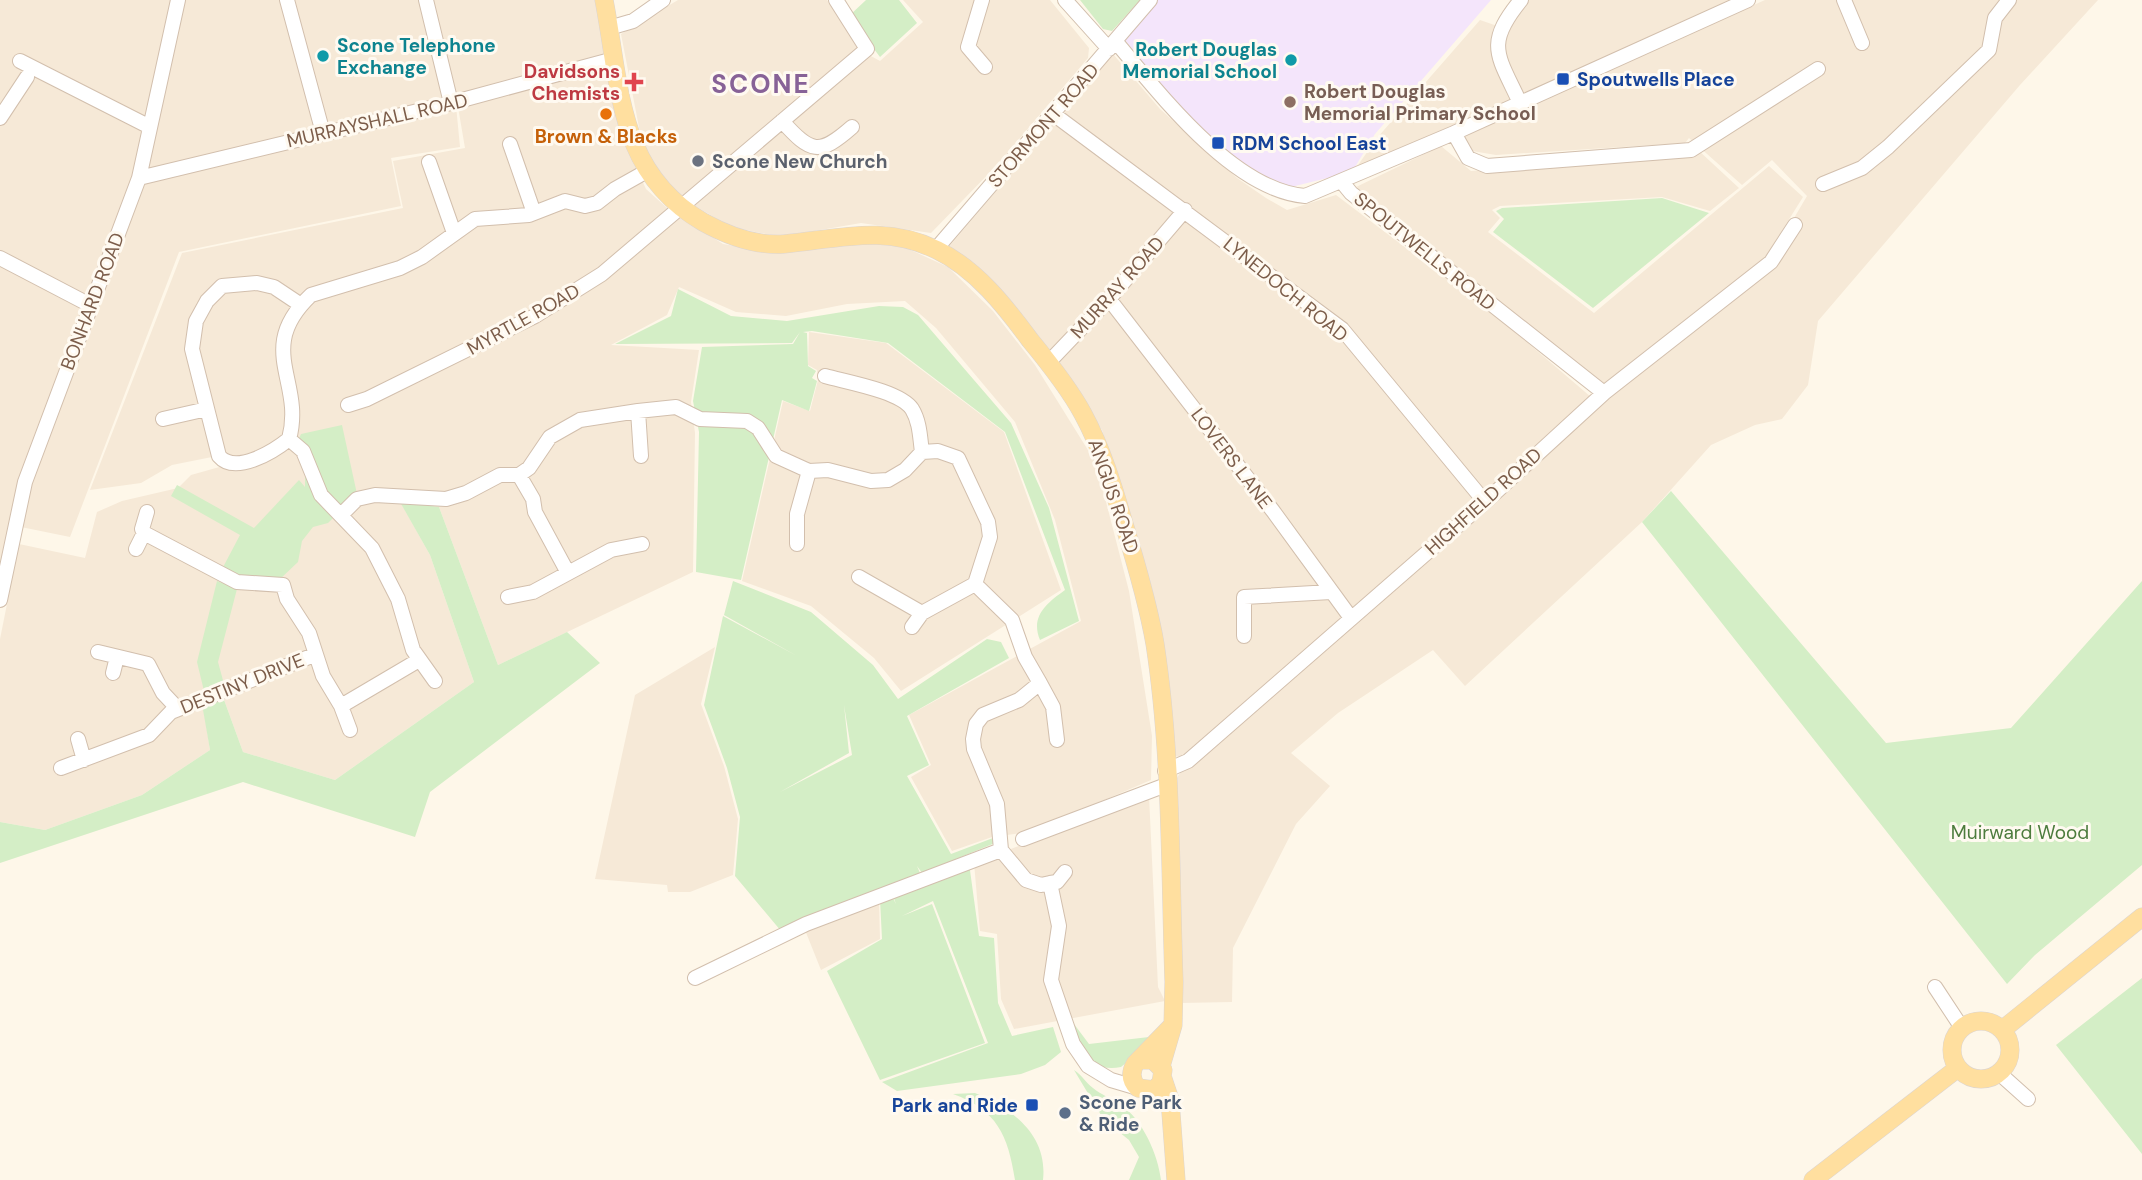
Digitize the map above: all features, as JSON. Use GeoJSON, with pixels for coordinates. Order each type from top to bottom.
{"type":"FeatureCollection","features":[{"type":"Feature","properties":{"kind":"main road","name":"ANGUS ROAD"},"geometry":{"type":"LineString","coordinates":[[604,0],[632,141],[647,172],[668,197],[721,232],[753,242],[782,244],[868,233],[904,239],[936,249],[977,277],[994,295],[1082,411],[1098,444],[1135,561],[1155,649],[1166,778],[1174,982],[1173,1025],[1162,1073]]}},
{"type":"Feature","properties":{"kind":"main road"},"geometry":{"type":"LineString","coordinates":[[2002,1030],[2142,917]]}},
{"type":"Feature","properties":{"kind":"main road"},"geometry":{"type":"LineString","coordinates":[[1978,1021],[1987,1021],[2002,1030],[2010,1047],[2006,1066],[1999,1073],[1982,1079],[1964,1074],[1958,1068],[1953,1060],[1953,1042],[1962,1028],[1978,1021]]}},
{"type":"Feature","properties":{"kind":"main road"},"geometry":{"type":"LineString","coordinates":[[1173,1025],[1138,1064],[1132,1081],[1165,1115],[1174,1135]]}},
{"type":"Feature","properties":{"kind":"main road"},"geometry":{"type":"LineString","coordinates":[[1138,1064],[1153,1060],[1162,1073],[1170,1100],[1176,1180]]}},
{"type":"Feature","properties":{"kind":"main road"},"geometry":{"type":"LineString","coordinates":[[1813,1180],[1958,1068]]}},
{"type":"Feature","properties":{"kind":"main road"},"geometry":{"type":"LineString","coordinates":[[1141,1090],[1154,1090],[1162,1073]]}},
{"type":"Feature","properties":{"kind":"street","name":"BONHARD ROAD"},"geometry":{"type":"LineString","coordinates":[[0,600],[25,482],[139,178],[178,0]]}},
{"type":"Feature","properties":{"kind":"street"},"geometry":{"type":"LineString","coordinates":[[287,0],[323,132]]}},
{"type":"Feature","properties":{"kind":"street"},"geometry":{"type":"LineString","coordinates":[[426,0],[451,103]]}},
{"type":"Feature","properties":{"kind":"street"},"geometry":{"type":"LineString","coordinates":[[609,28],[633,21],[663,0]]}},
{"type":"Feature","properties":{"kind":"street","name":"MYRTLE ROAD"},"geometry":{"type":"LineString","coordinates":[[348,405],[368,398],[535,316],[602,274],[867,49],[836,0]]}},
{"type":"Feature","properties":{"kind":"street"},"geometry":{"type":"LineString","coordinates":[[982,0],[968,47],[985,67]]}},
{"type":"Feature","properties":{"kind":"street","name":"SPOUTWELLS ROAD"},"geometry":{"type":"LineString","coordinates":[[1065,0],[1113,45],[1180,117],[1264,185],[1285,194],[1305,196],[1342,182],[1351,193],[1604,393]]}},
{"type":"Feature","properties":{"kind":"street","name":"STORMONT ROAD"},"geometry":{"type":"LineString","coordinates":[[936,249],[1150,0]]}},
{"type":"Feature","properties":{"kind":"street"},"geometry":{"type":"LineString","coordinates":[[1520,103],[1497,48],[1498,32],[1521,0]]}},
{"type":"Feature","properties":{"kind":"street"},"geometry":{"type":"LineString","coordinates":[[1342,182],[1748,0]]}},
{"type":"Feature","properties":{"kind":"street"},"geometry":{"type":"LineString","coordinates":[[1844,0],[1862,43]]}},
{"type":"Feature","properties":{"kind":"street"},"geometry":{"type":"LineString","coordinates":[[1823,184],[1863,168],[1989,50],[1995,18],[2009,0]]}},
{"type":"Feature","properties":{"kind":"street","name":"MURRAYSHALL ROAD"},"geometry":{"type":"LineString","coordinates":[[139,178],[451,103],[614,59]]}},
{"type":"Feature","properties":{"kind":"street"},"geometry":{"type":"LineString","coordinates":[[1454,133],[1468,159],[1487,166],[1691,150],[1818,69]]}},
{"type":"Feature","properties":{"kind":"street"},"geometry":{"type":"LineString","coordinates":[[0,118],[25,73],[150,127]]}},
{"type":"Feature","properties":{"kind":"street","name":"LYNEDOCH ROAD"},"geometry":{"type":"LineString","coordinates":[[1052,113],[1342,330],[1485,502]]}},
{"type":"Feature","properties":{"kind":"street"},"geometry":{"type":"LineString","coordinates":[[782,121],[798,139],[815,148],[829,146],[852,127]]}},
{"type":"Feature","properties":{"kind":"street"},"geometry":{"type":"LineString","coordinates":[[510,144],[534,213]]}},
{"type":"Feature","properties":{"kind":"street"},"geometry":{"type":"LineString","coordinates":[[429,162],[454,233]]}},
{"type":"Feature","properties":{"kind":"street"},"geometry":{"type":"LineString","coordinates":[[289,439],[293,400],[281,360],[284,339],[301,305],[311,295],[400,268],[422,257],[475,219],[534,213],[565,201],[585,206],[597,203],[615,189],[647,172]]}},
{"type":"Feature","properties":{"kind":"street","name":"MURRAY ROAD"},"geometry":{"type":"LineString","coordinates":[[1048,363],[1109,299],[1185,210]]}},
{"type":"Feature","properties":{"kind":"street","name":"HIGHFIELD ROAD"},"geometry":{"type":"LineString","coordinates":[[1023,839],[1166,778],[1188,761],[1485,502],[1604,393],[1771,262],[1795,225]]}},
{"type":"Feature","properties":{"kind":"street"},"geometry":{"type":"LineString","coordinates":[[0,258],[90,305]]}},
{"type":"Feature","properties":{"kind":"street"},"geometry":{"type":"LineString","coordinates":[[289,439],[244,464],[233,465],[219,456],[192,349],[196,321],[206,302],[222,286],[257,283],[274,287],[301,305]]}},
{"type":"Feature","properties":{"kind":"street","name":"LOVERS LANE"},"geometry":{"type":"LineString","coordinates":[[1109,299],[1250,480],[1351,618]]}},
{"type":"Feature","properties":{"kind":"street"},"geometry":{"type":"LineString","coordinates":[[840,380],[844,365]]}},
{"type":"Feature","properties":{"kind":"street"},"geometry":{"type":"LineString","coordinates":[[825,376],[901,398],[912,407],[918,422],[922,452]]}},
{"type":"Feature","properties":{"kind":"street"},"geometry":{"type":"LineString","coordinates":[[342,514],[357,499],[375,495],[446,499],[466,493],[500,475],[519,475],[529,468],[550,437],[580,420],[638,411],[676,407],[700,419],[747,421],[758,428],[776,456],[809,471],[828,470],[871,481],[888,480],[905,470],[922,452],[938,451],[958,458],[988,522],[990,537],[975,584],[922,613],[912,627]]}},
{"type":"Feature","properties":{"kind":"street"},"geometry":{"type":"LineString","coordinates":[[163,419],[207,409]]}},
{"type":"Feature","properties":{"kind":"street"},"geometry":{"type":"LineString","coordinates":[[638,411],[640,456]]}},
{"type":"Feature","properties":{"kind":"street"},"geometry":{"type":"LineString","coordinates":[[289,439],[303,452],[321,495],[372,548],[398,599],[408,636],[419,660],[435,681]]}},
{"type":"Feature","properties":{"kind":"street"},"geometry":{"type":"LineString","coordinates":[[797,544],[797,514],[809,471]]}},
{"type":"Feature","properties":{"kind":"street"},"geometry":{"type":"LineString","coordinates":[[519,475],[533,499],[534,512],[568,573]]}},
{"type":"Feature","properties":{"kind":"street"},"geometry":{"type":"LineString","coordinates":[[136,549],[144,533],[142,529],[147,512]]}},
{"type":"Feature","properties":{"kind":"street"},"geometry":{"type":"LineString","coordinates":[[144,533],[237,582],[283,585],[287,599],[309,633],[314,654],[341,706],[350,730]]}},
{"type":"Feature","properties":{"kind":"street"},"geometry":{"type":"LineString","coordinates":[[508,597],[533,592],[611,550],[642,544]]}},
{"type":"Feature","properties":{"kind":"street"},"geometry":{"type":"LineString","coordinates":[[859,578],[922,613]]}},
{"type":"Feature","properties":{"kind":"street"},"geometry":{"type":"LineString","coordinates":[[975,584],[1012,620],[1025,657],[1053,708],[1057,740]]}},
{"type":"Feature","properties":{"kind":"street"},"geometry":{"type":"LineString","coordinates":[[1244,636],[1244,597],[1331,592]]}},
{"type":"Feature","properties":{"kind":"street"},"geometry":{"type":"LineString","coordinates":[[98,652],[148,664],[163,693],[178,709]]}},
{"type":"Feature","properties":{"kind":"street","name":"DESTINY DRIVE"},"geometry":{"type":"LineString","coordinates":[[61,768],[149,735],[171,712],[314,654]]}},
{"type":"Feature","properties":{"kind":"street"},"geometry":{"type":"LineString","coordinates":[[113,673],[117,657]]}},
{"type":"Feature","properties":{"kind":"street"},"geometry":{"type":"LineString","coordinates":[[341,706],[419,660]]}},
{"type":"Feature","properties":{"kind":"street"},"geometry":{"type":"LineString","coordinates":[[1040,683],[1019,700],[983,715],[976,724],[974,749],[995,797],[1001,850],[1026,880],[1041,885],[1057,882],[1065,872]]}},
{"type":"Feature","properties":{"kind":"street"},"geometry":{"type":"LineString","coordinates":[[78,739],[84,760]]}},
{"type":"Feature","properties":{"kind":"street"},"geometry":{"type":"LineString","coordinates":[[695,978],[806,924],[1001,850]]}},
{"type":"Feature","properties":{"kind":"street"},"geometry":{"type":"LineString","coordinates":[[1050,883],[1059,926],[1052,968],[1053,987],[1078,1054],[1087,1066],[1104,1076],[1141,1090]]}},
{"type":"Feature","properties":{"kind":"street"},"geometry":{"type":"LineString","coordinates":[[1935,987],[1962,1028]]}},
{"type":"Feature","properties":{"kind":"street"},"geometry":{"type":"LineString","coordinates":[[1104,1076],[1118,1075],[1138,1064]]}},
{"type":"Feature","properties":{"kind":"street"},"geometry":{"type":"LineString","coordinates":[[1999,1073],[2028,1099]]}},
{"type":"Feature","properties":{"kind":"shaded area"},"geometry":{"type":"Polygon","coordinates":[[[0,0],[173,0],[131,184],[45,415],[0,583],[0,0]]]}},
{"type":"Feature","properties":{"kind":"shaded area"},"geometry":{"type":"Polygon","coordinates":[[[182,0],[595,0],[607,58],[455,95],[460,147],[391,158],[401,206],[179,252],[70,537],[21,527],[29,482],[110,269],[182,0]]]}},
{"type":"Feature","properties":{"kind":"shaded area"},"geometry":{"type":"Polygon","coordinates":[[[678,0],[827,0],[860,50],[681,198],[651,165],[642,143],[621,34],[678,0]]]}},
{"type":"Feature","properties":{"kind":"shaded area"},"geometry":{"type":"Polygon","coordinates":[[[903,0],[1050,0],[1089,48],[1088,58],[998,164],[931,233],[861,223],[780,237],[731,227],[690,203],[869,55],[880,61],[923,22],[903,0]]]}},
{"type":"Feature","properties":{"kind":"shaded area","name":"Robert Douglas Memorial Primary School"},"geometry":{"type":"Polygon","coordinates":[[[1158,0],[1491,0],[1375,134],[1352,172],[1291,187],[1255,173],[1184,114],[1125,40],[1158,0]]]}},
{"type":"Feature","properties":{"kind":"shaded area"},"geometry":{"type":"Polygon","coordinates":[[[1529,0],[1734,0],[1356,168],[1377,138],[1480,20],[1506,29],[1529,0]]]}},
{"type":"Feature","properties":{"kind":"shaded area"},"geometry":{"type":"Polygon","coordinates":[[[1765,0],[2098,0],[2020,85],[1818,321],[1808,385],[1782,419],[1755,425],[1711,445],[1642,522],[1465,686],[1433,650],[1338,713],[1291,753],[1330,786],[1296,824],[1233,948],[1232,1002],[1181,1003],[1172,786],[1180,773],[1771,257],[1807,196],[1772,160],[1742,185],[1689,138],[1685,143],[1496,155],[1472,151],[1464,139],[1467,132],[1765,0]]]}},
{"type":"Feature","properties":{"kind":"shaded area"},"geometry":{"type":"Polygon","coordinates":[[[1113,54],[1160,109],[1237,178],[1287,210],[1336,195],[1501,320],[1591,397],[1405,568],[1182,757],[1167,755],[1153,591],[1102,430],[1059,370],[947,249],[1113,54]]]}},
{"type":"Feature","properties":{"kind":"shaded area"},"geometry":{"type":"Polygon","coordinates":[[[606,68],[632,159],[646,189],[666,207],[723,244],[776,253],[842,242],[889,240],[948,267],[993,311],[1035,365],[1096,463],[1129,591],[1152,736],[1151,780],[1030,832],[992,837],[952,851],[911,777],[931,765],[909,715],[1081,621],[1055,520],[1015,422],[936,328],[905,301],[847,304],[786,316],[736,312],[679,287],[667,315],[611,345],[699,350],[691,402],[695,433],[693,572],[498,665],[439,507],[401,503],[430,555],[474,682],[335,780],[243,752],[223,697],[203,704],[210,750],[142,795],[45,830],[0,822],[0,639],[19,544],[85,558],[97,512],[122,501],[178,488],[191,475],[223,466],[212,457],[172,465],[141,483],[90,490],[182,253],[403,208],[393,161],[465,148],[458,107],[606,68]]]}},
{"type":"Feature","properties":{"kind":"shaded area"},"geometry":{"type":"Polygon","coordinates":[[[1441,146],[1471,171],[1566,166],[1698,150],[1739,188],[1710,211],[1662,197],[1500,206],[1492,210],[1500,218],[1488,232],[1594,313],[1769,166],[1803,197],[1760,266],[1601,390],[1354,188],[1441,146]]]}},
{"type":"Feature","properties":{"kind":"shaded area"},"geometry":{"type":"Polygon","coordinates":[[[809,332],[886,343],[1004,432],[1061,590],[901,691],[874,658],[811,606],[742,581],[783,401],[810,411],[818,380],[817,370],[808,365],[809,332]]]}},
{"type":"Feature","properties":{"kind":"shaded area"},"geometry":{"type":"Polygon","coordinates":[[[715,647],[701,704],[724,766],[738,819],[733,875],[690,892],[668,892],[667,885],[595,879],[635,695],[715,647]]]}},
{"type":"Feature","properties":{"kind":"shaded area"},"geometry":{"type":"Polygon","coordinates":[[[1149,796],[1158,987],[1165,1001],[1014,1029],[1001,999],[997,934],[980,931],[974,863],[1149,796]]]}},
{"type":"Feature","properties":{"kind":"shaded area"},"geometry":{"type":"Polygon","coordinates":[[[879,901],[880,939],[821,970],[805,930],[879,901]]]}},
{"type":"Feature","properties":{"kind":"green space"},"geometry":{"type":"Polygon","coordinates":[[[866,0],[899,0],[917,23],[880,57],[849,16],[866,0]]]}},
{"type":"Feature","properties":{"kind":"green space"},"geometry":{"type":"Polygon","coordinates":[[[1080,0],[1140,0],[1112,31],[1103,29],[1080,0]]]}},
{"type":"Feature","properties":{"kind":"green space"},"geometry":{"type":"Polygon","coordinates":[[[1662,198],[1709,213],[1593,308],[1493,232],[1504,219],[1496,211],[1502,208],[1662,198]]]}},
{"type":"Feature","properties":{"kind":"green space"},"geometry":{"type":"Polygon","coordinates":[[[678,289],[731,316],[787,321],[879,306],[903,307],[918,315],[1011,423],[1049,508],[1079,621],[1040,640],[1037,624],[1042,611],[1065,590],[1005,432],[888,343],[812,331],[803,332],[807,333],[808,366],[816,371],[812,378],[817,381],[809,411],[782,400],[741,580],[696,572],[699,432],[693,401],[702,347],[793,344],[800,332],[792,343],[615,344],[671,316],[678,289]]]}},
{"type":"Feature","properties":{"kind":"green space"},"geometry":{"type":"Polygon","coordinates":[[[342,425],[357,494],[328,523],[313,527],[302,541],[298,562],[279,580],[239,576],[221,571],[240,535],[171,496],[177,485],[254,528],[299,480],[305,487],[305,476],[315,467],[298,441],[301,434],[342,425]]]}},
{"type":"Feature","properties":{"kind":"green space","name":"Muirward Wood"},"geometry":{"type":"Polygon","coordinates":[[[1671,491],[1886,743],[2011,728],[2142,581],[2142,865],[2035,955],[2007,984],[1642,522],[1671,491]]]}},
{"type":"Feature","properties":{"kind":"green space"},"geometry":{"type":"Polygon","coordinates":[[[400,502],[439,507],[498,665],[567,632],[600,663],[430,792],[415,837],[243,782],[0,863],[0,822],[45,830],[142,795],[210,750],[202,704],[223,697],[243,752],[335,780],[474,682],[430,555],[400,502]]]}},
{"type":"Feature","properties":{"kind":"green space"},"geometry":{"type":"Polygon","coordinates":[[[217,581],[237,589],[218,662],[224,684],[204,691],[197,662],[217,581]]]}},
{"type":"Feature","properties":{"kind":"green space"},"geometry":{"type":"Polygon","coordinates":[[[733,581],[811,612],[873,665],[898,699],[987,639],[1001,642],[1009,658],[907,716],[929,765],[907,776],[951,854],[993,838],[995,843],[922,873],[917,866],[920,873],[781,931],[735,876],[740,817],[727,768],[704,705],[723,616],[797,656],[724,615],[733,581]],[[844,705],[849,753],[780,792],[852,755],[844,705]]]}},
{"type":"Feature","properties":{"kind":"green space"},"geometry":{"type":"Polygon","coordinates":[[[969,863],[979,936],[994,938],[998,1003],[1012,1036],[1053,1027],[1061,1052],[1045,1065],[1021,1074],[897,1091],[882,1082],[988,1043],[933,901],[902,916],[932,904],[985,1043],[880,1080],[827,971],[882,939],[880,899],[891,894],[896,904],[892,893],[969,863]]]}},
{"type":"Feature","properties":{"kind":"green space"},"geometry":{"type":"Polygon","coordinates":[[[2142,978],[2142,1154],[2056,1045],[2142,978]]]}},
{"type":"Feature","properties":{"kind":"green space"},"geometry":{"type":"Polygon","coordinates":[[[1071,1020],[1089,1044],[1149,1037],[1151,1042],[1121,1067],[1101,1066],[1087,1056],[1071,1020]]]}},
{"type":"Feature","properties":{"kind":"green space"},"geometry":{"type":"Polygon","coordinates":[[[1074,1070],[1093,1088],[1121,1105],[1136,1120],[1153,1149],[1161,1180],[1129,1180],[1139,1157],[1129,1140],[1104,1120],[1074,1070]]]}},
{"type":"Feature","properties":{"kind":"green space"},"geometry":{"type":"Polygon","coordinates":[[[975,1093],[1015,1116],[1034,1137],[1043,1164],[1043,1180],[1015,1180],[1009,1150],[998,1126],[980,1108],[953,1094],[975,1093]]]}},
{"type":"Feature","properties":{"kind":"place","name":"Scone Telephone Exchange"},"geometry":{"type":"Point","coordinates":[323,56]}},
{"type":"Feature","properties":{"kind":"place","name":"Robert Douglas Memorial School"},"geometry":{"type":"Point","coordinates":[1291,60]}},
{"type":"Feature","properties":{"kind":"place","name":"Spoutwells Place"},"geometry":{"type":"Point","coordinates":[1563,79]}},
{"type":"Feature","properties":{"kind":"place","name":"Davidsons Chemists"},"geometry":{"type":"Point","coordinates":[634,82]}},
{"type":"Feature","properties":{"kind":"place","name":"Robert Douglas Memorial Primary School"},"geometry":{"type":"Point","coordinates":[1290,102]}},
{"type":"Feature","properties":{"kind":"place","name":"Brown & Blacks"},"geometry":{"type":"Point","coordinates":[606,114]}},
{"type":"Feature","properties":{"kind":"place","name":"RDM School East"},"geometry":{"type":"Point","coordinates":[1218,143]}},
{"type":"Feature","properties":{"kind":"place","name":"Scone New Church"},"geometry":{"type":"Point","coordinates":[698,161]}},
{"type":"Feature","properties":{"kind":"place","name":"Park and Ride"},"geometry":{"type":"Point","coordinates":[1032,1105]}},
{"type":"Feature","properties":{"kind":"place","name":"Scone Park & Ride"},"geometry":{"type":"Point","coordinates":[1065,1113]}},
{"type":"Feature","properties":{"kind":"district","name":"SCONE"},"geometry":{"type":"Point","coordinates":[761,84]}}]}
